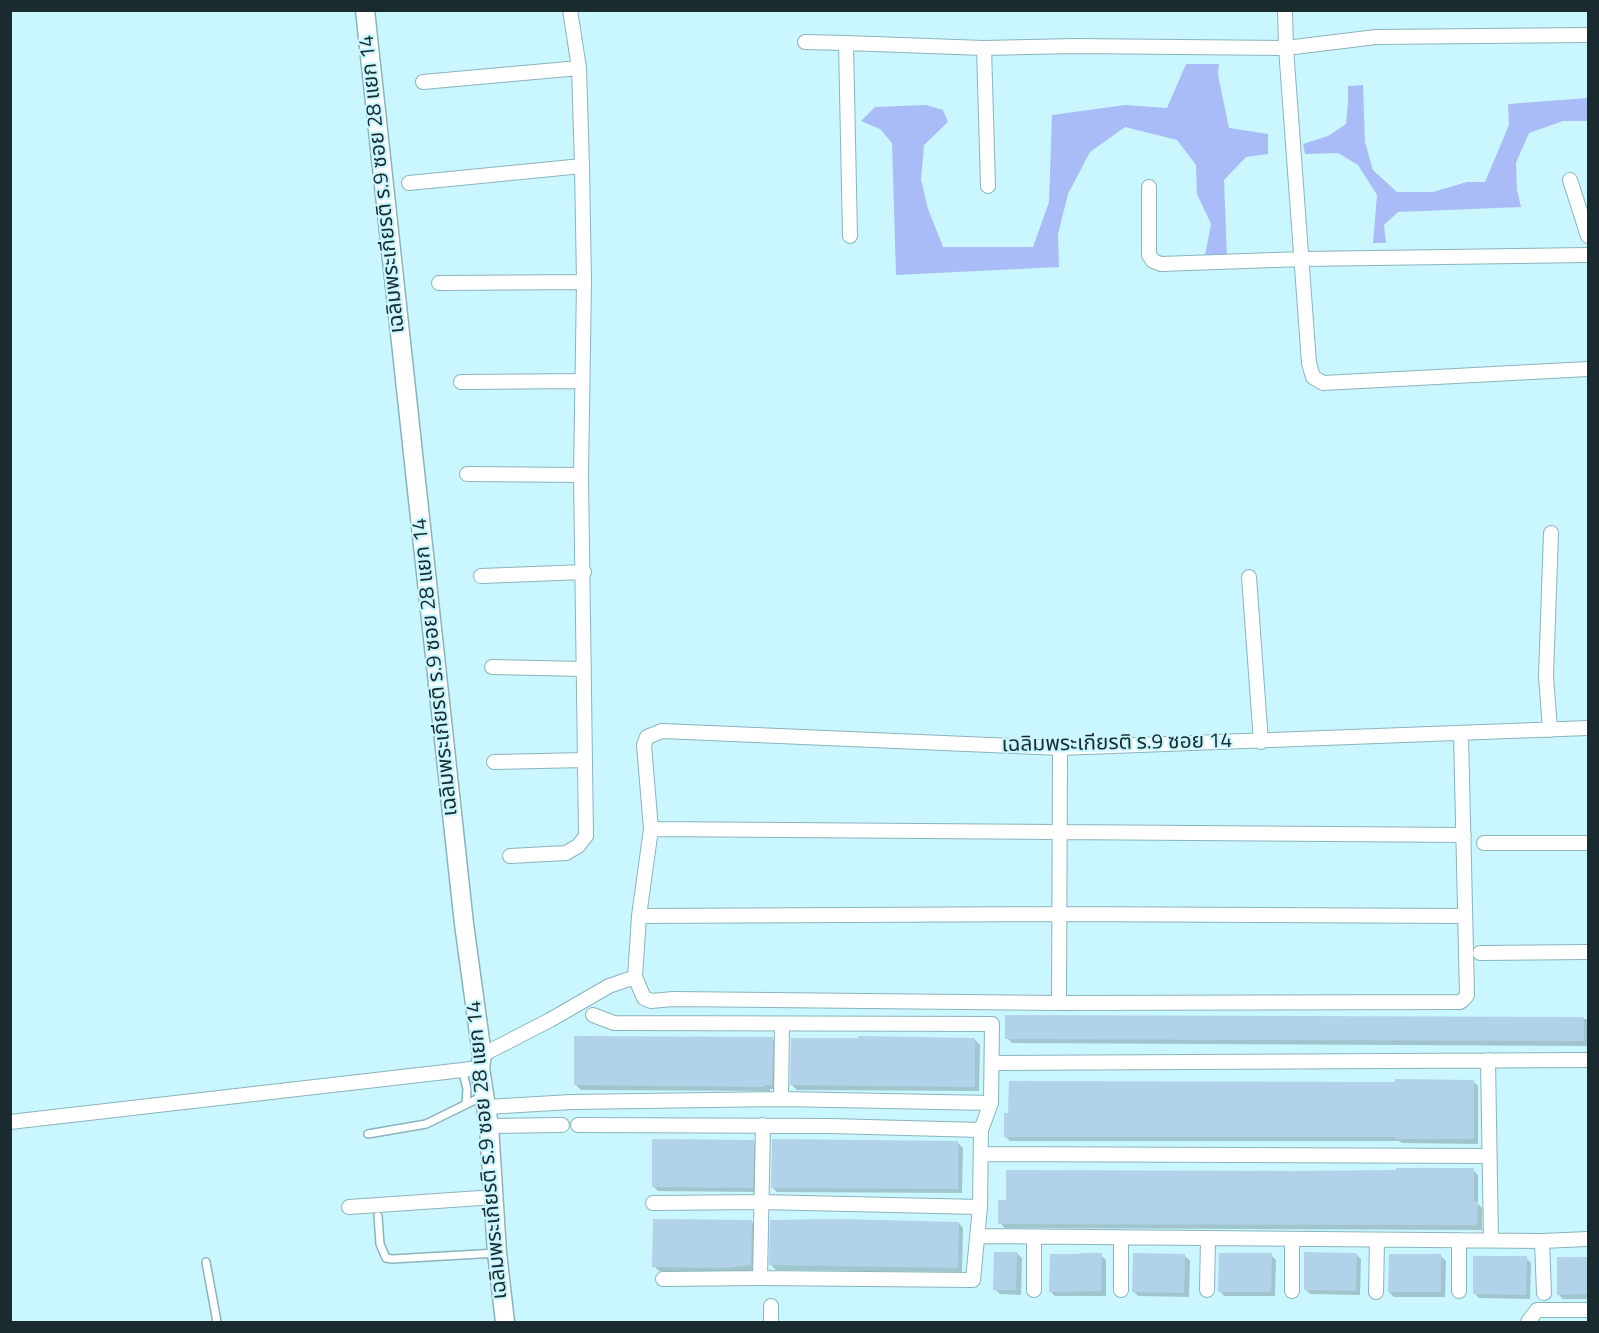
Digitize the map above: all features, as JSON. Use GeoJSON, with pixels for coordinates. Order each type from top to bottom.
{"type":"FeatureCollection","features":[{"type":"Feature","properties":{"kind":"street","name":"เฉลิมพระเกียรติ ร.9 ซอย 28 แยก 14"},"geometry":{"type":"LineString","coordinates":[[364,10],[464,924],[475,1064],[486,1099],[489,1126],[497,1253],[505,1323]]}},
{"type":"Feature","properties":{"kind":"street"},"geometry":{"type":"LineString","coordinates":[[510,856],[566,853],[578,846],[586,836],[581,475],[584,282],[582,166],[579,68],[570,10]]}},
{"type":"Feature","properties":{"kind":"street"},"geometry":{"type":"LineString","coordinates":[[1286,10],[1286,48],[1309,363],[1313,377],[1323,383],[1588,369]]}},
{"type":"Feature","properties":{"kind":"street"},"geometry":{"type":"LineString","coordinates":[[805,42],[984,48],[1074,46],[1286,48],[1376,37],[1588,34]]}},
{"type":"Feature","properties":{"kind":"street"},"geometry":{"type":"LineString","coordinates":[[846,43],[850,236]]}},
{"type":"Feature","properties":{"kind":"street"},"geometry":{"type":"LineString","coordinates":[[984,48],[988,186]]}},
{"type":"Feature","properties":{"kind":"street"},"geometry":{"type":"LineString","coordinates":[[423,82],[579,68]]}},
{"type":"Feature","properties":{"kind":"street"},"geometry":{"type":"LineString","coordinates":[[409,183],[582,166]]}},
{"type":"Feature","properties":{"kind":"street"},"geometry":{"type":"LineString","coordinates":[[1570,180],[1588,236]]}},
{"type":"Feature","properties":{"kind":"street"},"geometry":{"type":"LineString","coordinates":[[1149,187],[1149,255],[1153,261],[1161,264],[1302,259],[1588,255]]}},
{"type":"Feature","properties":{"kind":"street"},"geometry":{"type":"LineString","coordinates":[[440,283],[584,282]]}},
{"type":"Feature","properties":{"kind":"street"},"geometry":{"type":"LineString","coordinates":[[461,382],[582,381]]}},
{"type":"Feature","properties":{"kind":"street"},"geometry":{"type":"LineString","coordinates":[[467,474],[581,475]]}},
{"type":"Feature","properties":{"kind":"street"},"geometry":{"type":"LineString","coordinates":[[1550,730],[1546,676],[1551,533]]}},
{"type":"Feature","properties":{"kind":"street"},"geometry":{"type":"LineString","coordinates":[[481,576],[584,572]]}},
{"type":"Feature","properties":{"kind":"street"},"geometry":{"type":"LineString","coordinates":[[1249,577],[1261,742]]}},
{"type":"Feature","properties":{"kind":"street"},"geometry":{"type":"LineString","coordinates":[[492,667],[584,669]]}},
{"type":"Feature","properties":{"kind":"street","name":"เฉลิมพระเกียรติ ร.9 ซอย 14"},"geometry":{"type":"LineString","coordinates":[[651,829],[644,746],[647,737],[662,731],[1060,748],[1588,728]]}},
{"type":"Feature","properties":{"kind":"street"},"geometry":{"type":"LineString","coordinates":[[1461,734],[1464,835],[1464,916],[1467,994],[1460,1002],[1059,1003],[673,999],[651,1001],[644,998],[635,977],[639,916],[651,829],[1464,835]]}},
{"type":"Feature","properties":{"kind":"street"},"geometry":{"type":"LineString","coordinates":[[1059,1003],[1060,748]]}},
{"type":"Feature","properties":{"kind":"street"},"geometry":{"type":"LineString","coordinates":[[494,762],[585,760]]}},
{"type":"Feature","properties":{"kind":"street"},"geometry":{"type":"LineString","coordinates":[[1484,843],[1588,843]]}},
{"type":"Feature","properties":{"kind":"street"},"geometry":{"type":"LineString","coordinates":[[639,916],[1060,914],[1464,916]]}},
{"type":"Feature","properties":{"kind":"street"},"geometry":{"type":"LineString","coordinates":[[1480,953],[1588,952]]}},
{"type":"Feature","properties":{"kind":"street"},"geometry":{"type":"LineString","coordinates":[[10,1122],[475,1064],[609,986],[635,977]]}},
{"type":"Feature","properties":{"kind":"street"},"geometry":{"type":"LineString","coordinates":[[593,1015],[614,1023],[992,1024],[991,1102],[981,1130],[980,1207],[973,1281],[663,1279]]}},
{"type":"Feature","properties":{"kind":"street"},"geometry":{"type":"LineString","coordinates":[[781,1099],[782,1024]]}},
{"type":"Feature","properties":{"kind":"street"},"geometry":{"type":"LineString","coordinates":[[1488,1060],[1491,1240]]}},
{"type":"Feature","properties":{"kind":"street"},"geometry":{"type":"LineString","coordinates":[[993,1063],[1588,1060]]}},
{"type":"Feature","properties":{"kind":"street"},"geometry":{"type":"LineString","coordinates":[[486,1099],[571,1102],[781,1099],[991,1102]]}},
{"type":"Feature","properties":{"kind":"street"},"geometry":{"type":"LineString","coordinates":[[830,1126],[831,1100]]}},
{"type":"Feature","properties":{"kind":"street"},"geometry":{"type":"LineString","coordinates":[[730,1101],[730,1125]]}},
{"type":"Feature","properties":{"kind":"street"},"geometry":{"type":"LineString","coordinates":[[489,1126],[562,1125]]}},
{"type":"Feature","properties":{"kind":"street"},"geometry":{"type":"LineString","coordinates":[[578,1125],[763,1125],[981,1130]]}},
{"type":"Feature","properties":{"kind":"street"},"geometry":{"type":"LineString","coordinates":[[760,1278],[763,1125]]}},
{"type":"Feature","properties":{"kind":"street"},"geometry":{"type":"LineString","coordinates":[[982,1154],[1490,1156]]}},
{"type":"Feature","properties":{"kind":"street"},"geometry":{"type":"LineString","coordinates":[[349,1207],[495,1197]]}},
{"type":"Feature","properties":{"kind":"street"},"geometry":{"type":"LineString","coordinates":[[653,1203],[760,1202],[980,1207]]}},
{"type":"Feature","properties":{"kind":"street"},"geometry":{"type":"LineString","coordinates":[[978,1236],[1121,1239],[1542,1241],[1588,1239]]}},
{"type":"Feature","properties":{"kind":"street"},"geometry":{"type":"LineString","coordinates":[[1034,1238],[1034,1290]]}},
{"type":"Feature","properties":{"kind":"street"},"geometry":{"type":"LineString","coordinates":[[1120,1290],[1121,1239]]}},
{"type":"Feature","properties":{"kind":"street"},"geometry":{"type":"LineString","coordinates":[[1207,1290],[1208,1239]]}},
{"type":"Feature","properties":{"kind":"street"},"geometry":{"type":"LineString","coordinates":[[1292,1239],[1292,1291]]}},
{"type":"Feature","properties":{"kind":"street"},"geometry":{"type":"LineString","coordinates":[[1376,1292],[1377,1240]]}},
{"type":"Feature","properties":{"kind":"street"},"geometry":{"type":"LineString","coordinates":[[1459,1240],[1460,1292]]}},
{"type":"Feature","properties":{"kind":"street"},"geometry":{"type":"LineString","coordinates":[[1542,1241],[1544,1293]]}},
{"type":"Feature","properties":{"kind":"street"},"geometry":{"type":"LineString","coordinates":[[771,1306],[771,1323]]}},
{"type":"Feature","properties":{"kind":"street"},"geometry":{"type":"LineString","coordinates":[[1528,1323],[1537,1310],[1588,1310]]}},
{"type":"Feature","properties":{"kind":"lane"},"geometry":{"type":"LineString","coordinates":[[466,1104],[467,1089],[475,1064]]}},
{"type":"Feature","properties":{"kind":"lane"},"geometry":{"type":"LineString","coordinates":[[368,1134],[426,1124],[477,1099],[486,1099]]}},
{"type":"Feature","properties":{"kind":"lane"},"geometry":{"type":"LineString","coordinates":[[378,1216],[380,1244],[386,1258],[497,1253]]}},
{"type":"Feature","properties":{"kind":"lane"},"geometry":{"type":"LineString","coordinates":[[206,1262],[217,1323]]}},
{"type":"Feature","properties":{"kind":"water"},"geometry":{"type":"Polygon","coordinates":[[[1186,64],[1219,64],[1218,75],[1229,128],[1268,134],[1268,154],[1246,157],[1224,180],[1227,257],[1205,255],[1211,224],[1197,194],[1196,165],[1177,140],[1125,127],[1090,152],[1068,194],[1058,234],[1059,267],[896,275],[892,143],[880,129],[861,121],[875,107],[926,105],[943,110],[948,122],[924,145],[921,180],[928,209],[943,247],[1033,247],[1049,202],[1052,115],[1125,105],[1167,108],[1186,64]]]}},
{"type":"Feature","properties":{"kind":"water"},"geometry":{"type":"Polygon","coordinates":[[[1363,85],[1365,142],[1373,170],[1397,192],[1433,192],[1467,182],[1485,182],[1509,125],[1508,104],[1588,98],[1588,121],[1563,121],[1529,133],[1516,163],[1517,190],[1521,207],[1398,212],[1384,225],[1386,243],[1373,243],[1377,195],[1358,165],[1338,153],[1305,154],[1303,144],[1328,136],[1346,124],[1348,86],[1363,85]]]}},
{"type":"Feature","properties":{"kind":"building"},"geometry":{"type":"Polygon","coordinates":[[[1005,1015],[1584,1017],[1584,1041],[1005,1039],[1005,1015]]]}},
{"type":"Feature","properties":{"kind":"building"},"geometry":{"type":"Polygon","coordinates":[[[574,1036],[773,1037],[772,1085],[765,1085],[765,1087],[574,1085],[574,1036]]]}},
{"type":"Feature","properties":{"kind":"building"},"geometry":{"type":"Polygon","coordinates":[[[858,1036],[975,1038],[975,1087],[790,1085],[791,1038],[858,1038],[858,1036]]]}},
{"type":"Feature","properties":{"kind":"building"},"geometry":{"type":"Polygon","coordinates":[[[1395,1079],[1474,1080],[1474,1139],[1004,1137],[1004,1113],[1008,1113],[1009,1081],[1395,1082],[1395,1079]]]}},
{"type":"Feature","properties":{"kind":"building"},"geometry":{"type":"Polygon","coordinates":[[[652,1139],[754,1140],[753,1188],[652,1187],[652,1139]]]}},
{"type":"Feature","properties":{"kind":"building"},"geometry":{"type":"Polygon","coordinates":[[[772,1139],[958,1141],[958,1189],[771,1188],[772,1139]]]}},
{"type":"Feature","properties":{"kind":"building"},"geometry":{"type":"Polygon","coordinates":[[[1396,1168],[1474,1168],[1474,1201],[1478,1201],[1477,1225],[998,1224],[998,1200],[1006,1200],[1006,1170],[1295,1171],[1396,1170],[1396,1168]]]}},
{"type":"Feature","properties":{"kind":"building"},"geometry":{"type":"Polygon","coordinates":[[[653,1219],[752,1220],[751,1265],[724,1268],[652,1267],[653,1219]]]}},
{"type":"Feature","properties":{"kind":"building"},"geometry":{"type":"Polygon","coordinates":[[[770,1220],[959,1222],[958,1268],[769,1265],[770,1220]]]}},
{"type":"Feature","properties":{"kind":"building"},"geometry":{"type":"Polygon","coordinates":[[[994,1252],[1017,1252],[1016,1290],[993,1290],[994,1252]]]}},
{"type":"Feature","properties":{"kind":"building"},"geometry":{"type":"Polygon","coordinates":[[[1304,1252],[1357,1253],[1356,1291],[1304,1290],[1304,1252]]]}},
{"type":"Feature","properties":{"kind":"building"},"geometry":{"type":"Polygon","coordinates":[[[1102,1253],[1101,1291],[1049,1292],[1050,1254],[1102,1253]]]}},
{"type":"Feature","properties":{"kind":"building"},"geometry":{"type":"Polygon","coordinates":[[[1133,1253],[1185,1254],[1184,1293],[1132,1292],[1133,1253]]]}},
{"type":"Feature","properties":{"kind":"building"},"geometry":{"type":"Polygon","coordinates":[[[1219,1253],[1272,1253],[1271,1292],[1218,1292],[1219,1253]]]}},
{"type":"Feature","properties":{"kind":"building"},"geometry":{"type":"Polygon","coordinates":[[[1389,1254],[1441,1254],[1441,1292],[1388,1292],[1389,1254]]]}},
{"type":"Feature","properties":{"kind":"building"},"geometry":{"type":"Polygon","coordinates":[[[1473,1256],[1527,1256],[1526,1295],[1473,1294],[1473,1256]]]}},
{"type":"Feature","properties":{"kind":"building"},"geometry":{"type":"Polygon","coordinates":[[[1557,1257],[1588,1257],[1588,1294],[1557,1295],[1557,1257]]]}}]}
